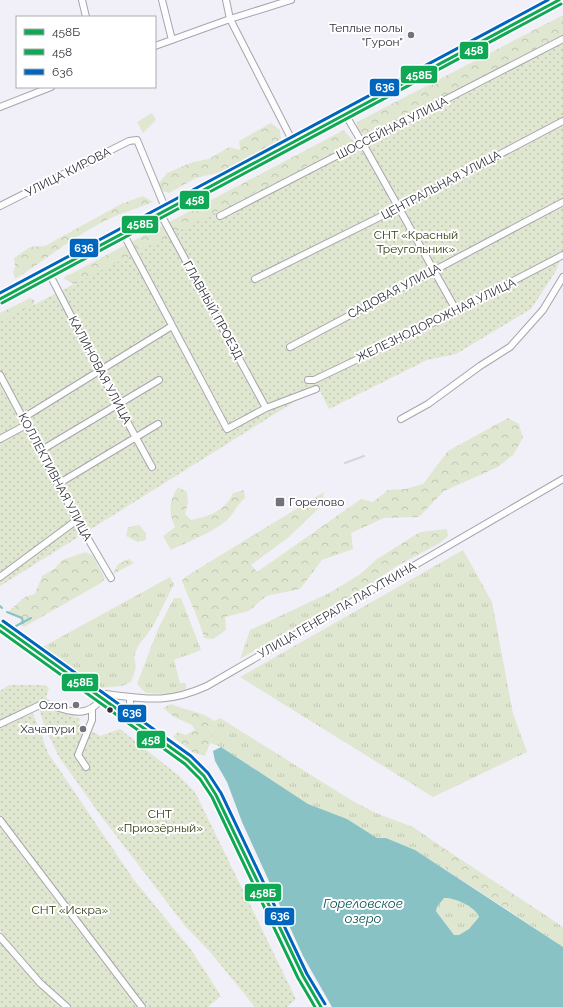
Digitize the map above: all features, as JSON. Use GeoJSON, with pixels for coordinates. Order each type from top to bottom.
{"type":"FeatureCollection","features":[{"type":"Feature","properties":{"kind":"highway"},"geometry":{"type":"LineString","coordinates":[[0,299],[559,0]]}},
{"type":"Feature","properties":{"kind":"main road"},"geometry":{"type":"LineString","coordinates":[[0,625],[188,760],[204,776],[216,795],[303,976],[321,1007]]}},
{"type":"Feature","properties":{"kind":"street"},"geometry":{"type":"LineString","coordinates":[[82,0],[86,16]]}},
{"type":"Feature","properties":{"kind":"street"},"geometry":{"type":"LineString","coordinates":[[162,0],[172,40]]}},
{"type":"Feature","properties":{"kind":"street"},"geometry":{"type":"LineString","coordinates":[[226,0],[230,19],[293,142]]}},
{"type":"Feature","properties":{"kind":"street"},"geometry":{"type":"LineString","coordinates":[[156,46],[230,19],[291,0]]}},
{"type":"Feature","properties":{"kind":"street","name":"ШОССЕЙНАЯ УЛИЦА"},"geometry":{"type":"LineString","coordinates":[[220,216],[363,144],[563,39]]}},
{"type":"Feature","properties":{"kind":"street"},"geometry":{"type":"LineString","coordinates":[[0,107],[49,88]]}},
{"type":"Feature","properties":{"kind":"street"},"geometry":{"type":"LineString","coordinates":[[345,114],[456,310]]}},
{"type":"Feature","properties":{"kind":"street","name":"ЦЕНТРАЛЬНАЯ УЛИЦА"},"geometry":{"type":"LineString","coordinates":[[255,280],[398,208],[563,121]]}},
{"type":"Feature","properties":{"kind":"street","name":"УЛИЦА КИРОВА"},"geometry":{"type":"LineString","coordinates":[[0,206],[129,141],[137,140]]}},
{"type":"Feature","properties":{"kind":"street","name":"ГЛАВНЫЙ ПРОЕЗД"},"geometry":{"type":"LineString","coordinates":[[137,140],[163,212],[266,408]]}},
{"type":"Feature","properties":{"kind":"street","name":"САДОВАЯ УЛИЦА"},"geometry":{"type":"LineString","coordinates":[[290,347],[563,202]]}},
{"type":"Feature","properties":{"kind":"street"},"geometry":{"type":"LineString","coordinates":[[123,233],[227,429],[266,408],[316,389]]}},
{"type":"Feature","properties":{"kind":"street","name":"ЖЕЛЕЗНОДОРОЖНАЯ УЛИЦА"},"geometry":{"type":"LineString","coordinates":[[308,380],[314,380],[563,255]]}},
{"type":"Feature","properties":{"kind":"street","name":"КАЛИНОВАЯ УЛИЦА"},"geometry":{"type":"LineString","coordinates":[[50,273],[100,372],[152,467]]}},
{"type":"Feature","properties":{"kind":"street"},"geometry":{"type":"LineString","coordinates":[[401,419],[428,404],[480,366],[510,347],[543,310],[563,277]]}},
{"type":"Feature","properties":{"kind":"street"},"geometry":{"type":"LineString","coordinates":[[23,418],[100,372],[172,326]]}},
{"type":"Feature","properties":{"kind":"street","name":"КОЛЛЕКТИВНАЯ УЛИЦА"},"geometry":{"type":"LineString","coordinates":[[0,375],[77,520],[111,578]]}},
{"type":"Feature","properties":{"kind":"street"},"geometry":{"type":"LineString","coordinates":[[40,451],[118,403],[159,380]]}},
{"type":"Feature","properties":{"kind":"street"},"geometry":{"type":"LineString","coordinates":[[58,484],[158,424]]}},
{"type":"Feature","properties":{"kind":"street"},"geometry":{"type":"LineString","coordinates":[[0,439],[26,425]]}},
{"type":"Feature","properties":{"kind":"street","name":"УЛИЦА ГЕНЕРАЛА ЛАГУТКИНА"},"geometry":{"type":"LineString","coordinates":[[101,698],[105,694],[130,698],[168,699],[189,694],[207,686],[563,479]]}},
{"type":"Feature","properties":{"kind":"street"},"geometry":{"type":"LineString","coordinates":[[0,577],[77,520]]}},
{"type":"Feature","properties":{"kind":"street"},"geometry":{"type":"LineString","coordinates":[[86,767],[78,755],[92,720],[92,709],[101,698]]}},
{"type":"Feature","properties":{"kind":"street"},"geometry":{"type":"LineString","coordinates":[[125,714],[130,706],[130,698]]}},
{"type":"Feature","properties":{"kind":"street"},"geometry":{"type":"LineString","coordinates":[[0,724],[44,703],[73,712],[92,709]]}},
{"type":"Feature","properties":{"kind":"street"},"geometry":{"type":"LineString","coordinates":[[0,820],[142,1007]]}},
{"type":"Feature","properties":{"kind":"street"},"geometry":{"type":"LineString","coordinates":[[0,937],[35,978],[67,1007]]}},
{"type":"Feature","properties":{"kind":"green space"},"geometry":{"type":"Polygon","coordinates":[[[563,15],[563,35],[365,136],[357,129],[357,122],[563,15]]]}},
{"type":"Feature","properties":{"kind":"green space","name":"СНТ «Красный Треугольник»"},"geometry":{"type":"Polygon","coordinates":[[[563,35],[563,252],[556,271],[531,309],[456,354],[427,360],[329,409],[318,387],[0,586],[0,322],[563,35]]]}},
{"type":"Feature","properties":{"kind":"green space"},"geometry":{"type":"Polygon","coordinates":[[[152,113],[156,120],[143,133],[137,122],[152,113]]]}},
{"type":"Feature","properties":{"kind":"green space"},"geometry":{"type":"Polygon","coordinates":[[[271,123],[280,130],[281,141],[221,172],[196,178],[169,193],[163,191],[158,184],[167,173],[193,162],[209,159],[229,147],[240,150],[239,141],[271,123]]]}},
{"type":"Feature","properties":{"kind":"green space"},"geometry":{"type":"Polygon","coordinates":[[[344,130],[354,142],[80,288],[63,278],[344,130]]]}},
{"type":"Feature","properties":{"kind":"green space"},"geometry":{"type":"Polygon","coordinates":[[[143,196],[153,202],[113,217],[90,229],[15,279],[13,272],[15,267],[14,258],[30,247],[45,246],[121,204],[143,196]]]}},
{"type":"Feature","properties":{"kind":"green space"},"geometry":{"type":"Polygon","coordinates":[[[30,298],[35,301],[30,310],[0,325],[0,313],[30,298]]]}},
{"type":"Feature","properties":{"kind":"green space"},"geometry":{"type":"Polygon","coordinates":[[[508,418],[519,424],[523,438],[513,455],[498,467],[444,491],[419,517],[384,518],[351,533],[353,549],[322,560],[300,589],[266,596],[249,611],[225,617],[226,630],[213,639],[204,638],[197,616],[182,581],[185,577],[324,492],[322,505],[289,537],[251,565],[257,572],[361,499],[373,502],[388,490],[405,489],[423,484],[448,451],[508,418]]]}},
{"type":"Feature","properties":{"kind":"green space"},"geometry":{"type":"Polygon","coordinates":[[[178,487],[187,492],[188,503],[185,514],[191,520],[216,512],[226,504],[233,493],[244,490],[245,498],[224,523],[210,532],[171,550],[163,536],[175,527],[171,517],[170,507],[178,487]]]}},
{"type":"Feature","properties":{"kind":"green space"},"geometry":{"type":"Polygon","coordinates":[[[139,525],[146,533],[146,540],[138,542],[126,536],[128,527],[139,525]]]}},
{"type":"Feature","properties":{"kind":"green space"},"geometry":{"type":"Polygon","coordinates":[[[447,529],[448,536],[440,543],[395,567],[363,590],[335,604],[329,593],[359,575],[377,559],[420,532],[447,529]]]}},
{"type":"Feature","properties":{"kind":"green space"},"geometry":{"type":"Polygon","coordinates":[[[463,550],[492,602],[513,714],[527,752],[433,797],[240,677],[463,550]]]}},
{"type":"Feature","properties":{"kind":"green space"},"geometry":{"type":"Polygon","coordinates":[[[86,552],[93,556],[105,578],[101,583],[24,627],[20,625],[21,619],[11,615],[9,611],[25,597],[35,594],[42,576],[54,569],[62,560],[86,552]]]}},
{"type":"Feature","properties":{"kind":"green space"},"geometry":{"type":"Polygon","coordinates":[[[129,559],[134,563],[113,574],[118,564],[129,559]]]}},
{"type":"Feature","properties":{"kind":"green space"},"geometry":{"type":"Polygon","coordinates":[[[170,577],[174,584],[152,628],[138,646],[134,657],[136,667],[131,682],[122,686],[99,688],[39,649],[170,577]]]}},
{"type":"Feature","properties":{"kind":"green space"},"geometry":{"type":"Polygon","coordinates":[[[329,593],[335,604],[240,659],[250,630],[329,593]]]}},
{"type":"Feature","properties":{"kind":"green space"},"geometry":{"type":"Polygon","coordinates":[[[174,598],[181,598],[201,650],[174,660],[180,683],[186,683],[186,689],[171,694],[146,693],[137,684],[158,629],[174,598]]]}},
{"type":"Feature","properties":{"kind":"green space","name":"СНТ «Приозёрный»"},"geometry":{"type":"Polygon","coordinates":[[[9,685],[44,685],[49,688],[46,697],[53,710],[81,719],[78,723],[100,736],[120,729],[178,775],[195,792],[296,999],[287,1007],[255,1007],[211,953],[186,927],[101,816],[59,757],[44,725],[37,702],[0,720],[0,691],[9,685]]]}},
{"type":"Feature","properties":{"kind":"green space"},"geometry":{"type":"Polygon","coordinates":[[[171,704],[199,713],[214,721],[210,743],[205,756],[194,753],[173,737],[178,732],[185,735],[195,730],[192,725],[174,717],[163,708],[171,704]]]}},
{"type":"Feature","properties":{"kind":"green space","name":"СНТ «Искра»"},"geometry":{"type":"Polygon","coordinates":[[[33,713],[48,753],[134,880],[192,951],[221,996],[208,1007],[70,1007],[16,955],[0,930],[0,727],[33,713]]]}},
{"type":"Feature","properties":{"kind":"green space"},"geometry":{"type":"Polygon","coordinates":[[[220,718],[351,800],[376,813],[413,827],[439,845],[446,870],[415,850],[386,838],[377,838],[347,819],[308,804],[221,747],[210,743],[214,721],[220,718]]]}},
{"type":"Feature","properties":{"kind":"green space"},"geometry":{"type":"Polygon","coordinates":[[[439,845],[518,897],[508,910],[446,870],[439,845]]]}},
{"type":"Feature","properties":{"kind":"green space"},"geometry":{"type":"Polygon","coordinates":[[[518,897],[563,927],[563,947],[508,910],[518,897]]]}},
{"type":"Feature","properties":{"kind":"green space"},"geometry":{"type":"Polygon","coordinates":[[[444,898],[453,899],[464,903],[474,910],[479,917],[469,929],[459,935],[454,935],[436,910],[444,898]]]}},
{"type":"Feature","properties":{"kind":"green space"},"geometry":{"type":"Polygon","coordinates":[[[0,937],[67,1007],[0,1007],[0,937]]]}},
{"type":"Feature","properties":{"kind":"water","name":"Гореловское озеро"},"geometry":{"type":"Polygon","coordinates":[[[221,747],[308,804],[347,819],[377,838],[386,838],[415,850],[563,947],[563,1007],[332,1007],[303,956],[242,822],[227,782],[215,761],[213,751],[221,747]],[[444,898],[437,907],[436,911],[454,935],[459,935],[469,929],[479,917],[477,913],[469,906],[448,898],[444,898]]]}},
{"type":"Feature","properties":{"kind":"waterway"},"geometry":{"type":"LineString","coordinates":[[7,612],[22,618],[23,623]]}},
{"type":"Feature","properties":{"kind":"waterway"},"geometry":{"type":"LineString","coordinates":[[16,626],[31,618]]}},
{"type":"Feature","properties":{"kind":"railway"},"geometry":{"type":"LineString","coordinates":[[345,463],[364,456]]}},
{"type":"Feature","properties":{"kind":"transit line","name":"636"},"geometry":{"type":"LineString","coordinates":[[0,293],[548,0]]}},
{"type":"Feature","properties":{"kind":"transit line","name":"458Б"},"geometry":{"type":"LineString","coordinates":[[0,299],[559,0]]}},
{"type":"Feature","properties":{"kind":"transit line","name":"458"},"geometry":{"type":"LineString","coordinates":[[2,303],[561,4]]}},
{"type":"Feature","properties":{"kind":"transit line","name":"636"},"geometry":{"type":"LineString","coordinates":[[3,621],[191,756],[208,773],[221,793],[307,974],[325,1004]]}},
{"type":"Feature","properties":{"kind":"transit line","name":"458Б"},"geometry":{"type":"LineString","coordinates":[[0,625],[188,760],[204,776],[216,795],[303,976],[321,1007]]}},
{"type":"Feature","properties":{"kind":"transit line","name":"458"},"geometry":{"type":"LineString","coordinates":[[0,631],[185,764],[200,779],[212,797],[298,978],[315,1007]]}},
{"type":"Feature","properties":{"kind":"place","name":"Теплые полы \"Гурон\""},"geometry":{"type":"Point","coordinates":[411,35]}},
{"type":"Feature","properties":{"kind":"place","name":"Горелово"},"geometry":{"type":"Point","coordinates":[280,502]}},
{"type":"Feature","properties":{"kind":"place","name":"Ozon"},"geometry":{"type":"Point","coordinates":[76,705]}},
{"type":"Feature","properties":{"kind":"place","name":"Хачапури"},"geometry":{"type":"Point","coordinates":[83,729]}}]}
